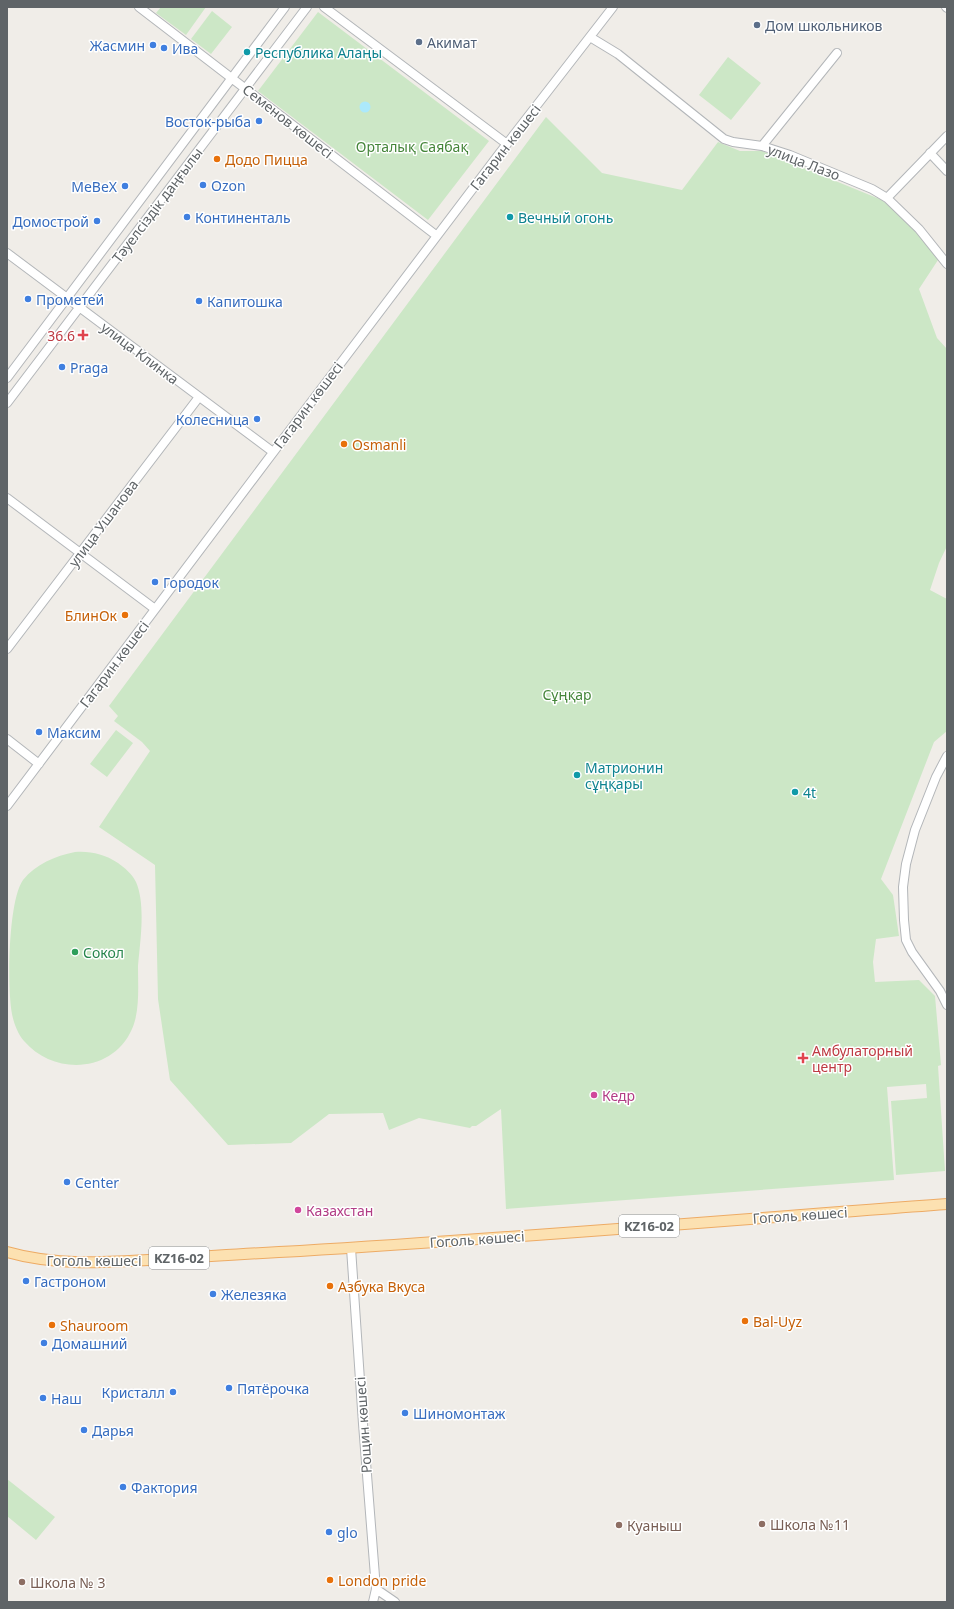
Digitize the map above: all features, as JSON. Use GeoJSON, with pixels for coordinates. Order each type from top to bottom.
{"type":"FeatureCollection","features":[{"type":"Feature","properties":{"kind":"main road","name":"Гоголь көшесі"},"geometry":{"type":"LineString","coordinates":[[7,1252],[28,1258],[48,1260],[88,1262],[138,1261],[352,1248],[947,1204]]}},
{"type":"Feature","properties":{"kind":"street","name":"Семенов көшесі"},"geometry":{"type":"LineString","coordinates":[[139,7],[437,236]]}},
{"type":"Feature","properties":{"kind":"street","name":"Тәуелсіздік даңғылы"},"geometry":{"type":"LineString","coordinates":[[7,378],[68,299],[285,7]]}},
{"type":"Feature","properties":{"kind":"street","name":"Тәуелсіздік даңғылы"},"geometry":{"type":"LineString","coordinates":[[7,403],[308,7]]}},
{"type":"Feature","properties":{"kind":"street"},"geometry":{"type":"LineString","coordinates":[[324,7],[507,144]]}},
{"type":"Feature","properties":{"kind":"street","name":"Гагарин көшесі"},"geometry":{"type":"LineString","coordinates":[[7,806],[273,452],[613,7]]}},
{"type":"Feature","properties":{"kind":"street","name":"улица Лазо"},"geometry":{"type":"LineString","coordinates":[[590,37],[618,54],[724,138],[733,142],[762,146],[790,155],[872,189],[887,198],[919,229],[947,264]]}},
{"type":"Feature","properties":{"kind":"street"},"geometry":{"type":"LineString","coordinates":[[762,146],[837,52]]}},
{"type":"Feature","properties":{"kind":"street"},"geometry":{"type":"LineString","coordinates":[[887,198],[947,136]]}},
{"type":"Feature","properties":{"kind":"street"},"geometry":{"type":"LineString","coordinates":[[930,153],[947,171]]}},
{"type":"Feature","properties":{"kind":"street","name":"улица Клинка"},"geometry":{"type":"LineString","coordinates":[[7,253],[273,452]]}},
{"type":"Feature","properties":{"kind":"street","name":"улица Ушанова"},"geometry":{"type":"LineString","coordinates":[[7,649],[199,397]]}},
{"type":"Feature","properties":{"kind":"street"},"geometry":{"type":"LineString","coordinates":[[7,498],[155,610]]}},
{"type":"Feature","properties":{"kind":"street"},"geometry":{"type":"LineString","coordinates":[[7,739],[39,764]]}},
{"type":"Feature","properties":{"kind":"street"},"geometry":{"type":"LineString","coordinates":[[947,756],[936,777],[915,830],[906,864],[903,887],[906,940],[912,952],[940,991],[947,1005]]}},
{"type":"Feature","properties":{"kind":"street","name":"Рощин көшесі"},"geometry":{"type":"LineString","coordinates":[[352,1248],[363,1424],[376,1589],[373,1602]]}},
{"type":"Feature","properties":{"kind":"street"},"geometry":{"type":"LineString","coordinates":[[376,1589],[395,1602]]}},
{"type":"Feature","properties":{"kind":"green space"},"geometry":{"type":"Polygon","coordinates":[[[161,7],[206,7],[186,35],[156,13],[161,7]]]}},
{"type":"Feature","properties":{"kind":"green space"},"geometry":{"type":"Polygon","coordinates":[[[212,11],[232,27],[211,54],[191,39],[212,11]]]}},
{"type":"Feature","properties":{"kind":"green space","name":"Орталық Саябақ"},"geometry":{"type":"Polygon","coordinates":[[[318,12],[489,141],[428,220],[258,91],[318,12]]]}},
{"type":"Feature","properties":{"kind":"green space"},"geometry":{"type":"Polygon","coordinates":[[[728,57],[761,83],[731,120],[699,95],[728,57]]]}},
{"type":"Feature","properties":{"kind":"green space","name":"Сұңқар"},"geometry":{"type":"Polygon","coordinates":[[[546,117],[602,173],[682,190],[718,142],[740,151],[762,151],[882,200],[918,231],[938,260],[919,289],[937,338],[947,349],[947,546],[939,563],[930,590],[947,599],[947,731],[934,742],[881,879],[893,895],[899,936],[876,939],[873,962],[875,982],[919,980],[935,996],[941,1065],[938,1066],[945,1171],[896,1175],[891,1101],[927,1098],[926,1084],[887,1087],[894,1180],[506,1209],[501,1109],[476,1126],[472,1126],[470,1128],[419,1118],[389,1130],[383,1113],[329,1114],[291,1143],[228,1145],[170,1080],[158,999],[155,865],[99,827],[150,751],[142,742],[114,721],[118,716],[109,706],[546,117]]]}},
{"type":"Feature","properties":{"kind":"green space"},"geometry":{"type":"Polygon","coordinates":[[[116,730],[133,743],[107,777],[90,764],[116,730]]]}},
{"type":"Feature","properties":{"kind":"green space","name":"Сокол"},"geometry":{"type":"Polygon","coordinates":[[[75,852],[86,852],[102,855],[113,860],[126,869],[136,882],[142,912],[135,1022],[123,1044],[111,1054],[97,1061],[82,1065],[66,1064],[51,1060],[36,1052],[24,1041],[18,1032],[13,1018],[10,1002],[10,945],[14,906],[18,891],[23,880],[34,869],[60,856],[75,852]]]}},
{"type":"Feature","properties":{"kind":"green space"},"geometry":{"type":"Polygon","coordinates":[[[7,1479],[55,1517],[36,1540],[7,1516],[7,1479]]]}},
{"type":"Feature","properties":{"kind":"water"},"geometry":{"type":"Polygon","coordinates":[[[363,102],[367,102],[369,103],[369,111],[363,112],[360,109],[360,105],[363,102]]]}},
{"type":"Feature","properties":{"kind":"place","name":"Дом школьников"},"geometry":{"type":"Point","coordinates":[757,25]}},
{"type":"Feature","properties":{"kind":"place","name":"Акимат"},"geometry":{"type":"Point","coordinates":[419,42]}},
{"type":"Feature","properties":{"kind":"place","name":"Жасмин"},"geometry":{"type":"Point","coordinates":[153,45]}},
{"type":"Feature","properties":{"kind":"place","name":"Ива"},"geometry":{"type":"Point","coordinates":[164,48]}},
{"type":"Feature","properties":{"kind":"place","name":"Республика Алаңы"},"geometry":{"type":"Point","coordinates":[247,52]}},
{"type":"Feature","properties":{"kind":"place","name":"Восток-рыба"},"geometry":{"type":"Point","coordinates":[259,121]}},
{"type":"Feature","properties":{"kind":"place","name":"Додо Пицца"},"geometry":{"type":"Point","coordinates":[217,159]}},
{"type":"Feature","properties":{"kind":"place","name":"Ozon"},"geometry":{"type":"Point","coordinates":[203,185]}},
{"type":"Feature","properties":{"kind":"place","name":"MeBeX"},"geometry":{"type":"Point","coordinates":[125,186]}},
{"type":"Feature","properties":{"kind":"place","name":"Континенталь"},"geometry":{"type":"Point","coordinates":[187,217]}},
{"type":"Feature","properties":{"kind":"place","name":"Вечный огонь"},"geometry":{"type":"Point","coordinates":[510,217]}},
{"type":"Feature","properties":{"kind":"place","name":"Домострой"},"geometry":{"type":"Point","coordinates":[97,221]}},
{"type":"Feature","properties":{"kind":"place","name":"Прометей"},"geometry":{"type":"Point","coordinates":[28,299]}},
{"type":"Feature","properties":{"kind":"place","name":"Капитошка"},"geometry":{"type":"Point","coordinates":[199,301]}},
{"type":"Feature","properties":{"kind":"place","name":"36.6"},"geometry":{"type":"Point","coordinates":[83,335]}},
{"type":"Feature","properties":{"kind":"place","name":"Praga"},"geometry":{"type":"Point","coordinates":[62,367]}},
{"type":"Feature","properties":{"kind":"place","name":"Колесница"},"geometry":{"type":"Point","coordinates":[257,419]}},
{"type":"Feature","properties":{"kind":"place","name":"Osmanli"},"geometry":{"type":"Point","coordinates":[344,444]}},
{"type":"Feature","properties":{"kind":"place","name":"Городок"},"geometry":{"type":"Point","coordinates":[155,582]}},
{"type":"Feature","properties":{"kind":"place","name":"БлинОк"},"geometry":{"type":"Point","coordinates":[125,615]}},
{"type":"Feature","properties":{"kind":"place","name":"Максим"},"geometry":{"type":"Point","coordinates":[39,732]}},
{"type":"Feature","properties":{"kind":"place","name":"Матрионин сұңқары"},"geometry":{"type":"Point","coordinates":[577,775]}},
{"type":"Feature","properties":{"kind":"place","name":"4t"},"geometry":{"type":"Point","coordinates":[795,792]}},
{"type":"Feature","properties":{"kind":"place","name":"Сокол"},"geometry":{"type":"Point","coordinates":[75,952]}},
{"type":"Feature","properties":{"kind":"place","name":"Амбулаторный центр"},"geometry":{"type":"Point","coordinates":[803,1058]}},
{"type":"Feature","properties":{"kind":"place","name":"Кедр"},"geometry":{"type":"Point","coordinates":[594,1095]}},
{"type":"Feature","properties":{"kind":"place","name":"Center"},"geometry":{"type":"Point","coordinates":[67,1182]}},
{"type":"Feature","properties":{"kind":"place","name":"Казахстан"},"geometry":{"type":"Point","coordinates":[298,1210]}},
{"type":"Feature","properties":{"kind":"place","name":"Гастроном"},"geometry":{"type":"Point","coordinates":[26,1281]}},
{"type":"Feature","properties":{"kind":"place","name":"Азбука Вкуса"},"geometry":{"type":"Point","coordinates":[330,1286]}},
{"type":"Feature","properties":{"kind":"place","name":"Железяка"},"geometry":{"type":"Point","coordinates":[213,1294]}},
{"type":"Feature","properties":{"kind":"place","name":"Bal-Uyz"},"geometry":{"type":"Point","coordinates":[745,1321]}},
{"type":"Feature","properties":{"kind":"place","name":"Shauroom"},"geometry":{"type":"Point","coordinates":[52,1325]}},
{"type":"Feature","properties":{"kind":"place","name":"Домашний"},"geometry":{"type":"Point","coordinates":[44,1343]}},
{"type":"Feature","properties":{"kind":"place","name":"Пятёрочка"},"geometry":{"type":"Point","coordinates":[229,1388]}},
{"type":"Feature","properties":{"kind":"place","name":"Кристалл"},"geometry":{"type":"Point","coordinates":[173,1392]}},
{"type":"Feature","properties":{"kind":"place","name":"Наш"},"geometry":{"type":"Point","coordinates":[43,1398]}},
{"type":"Feature","properties":{"kind":"place","name":"Шиномонтаж"},"geometry":{"type":"Point","coordinates":[405,1413]}},
{"type":"Feature","properties":{"kind":"place","name":"Дарья"},"geometry":{"type":"Point","coordinates":[84,1430]}},
{"type":"Feature","properties":{"kind":"place","name":"Фактория"},"geometry":{"type":"Point","coordinates":[123,1487]}},
{"type":"Feature","properties":{"kind":"place","name":"Школа №11"},"geometry":{"type":"Point","coordinates":[762,1524]}},
{"type":"Feature","properties":{"kind":"place","name":"Куаныш"},"geometry":{"type":"Point","coordinates":[619,1525]}},
{"type":"Feature","properties":{"kind":"place","name":"glo"},"geometry":{"type":"Point","coordinates":[329,1532]}},
{"type":"Feature","properties":{"kind":"place","name":"London pride"},"geometry":{"type":"Point","coordinates":[330,1580]}},
{"type":"Feature","properties":{"kind":"place","name":"Школа № 3"},"geometry":{"type":"Point","coordinates":[22,1582]}}]}
